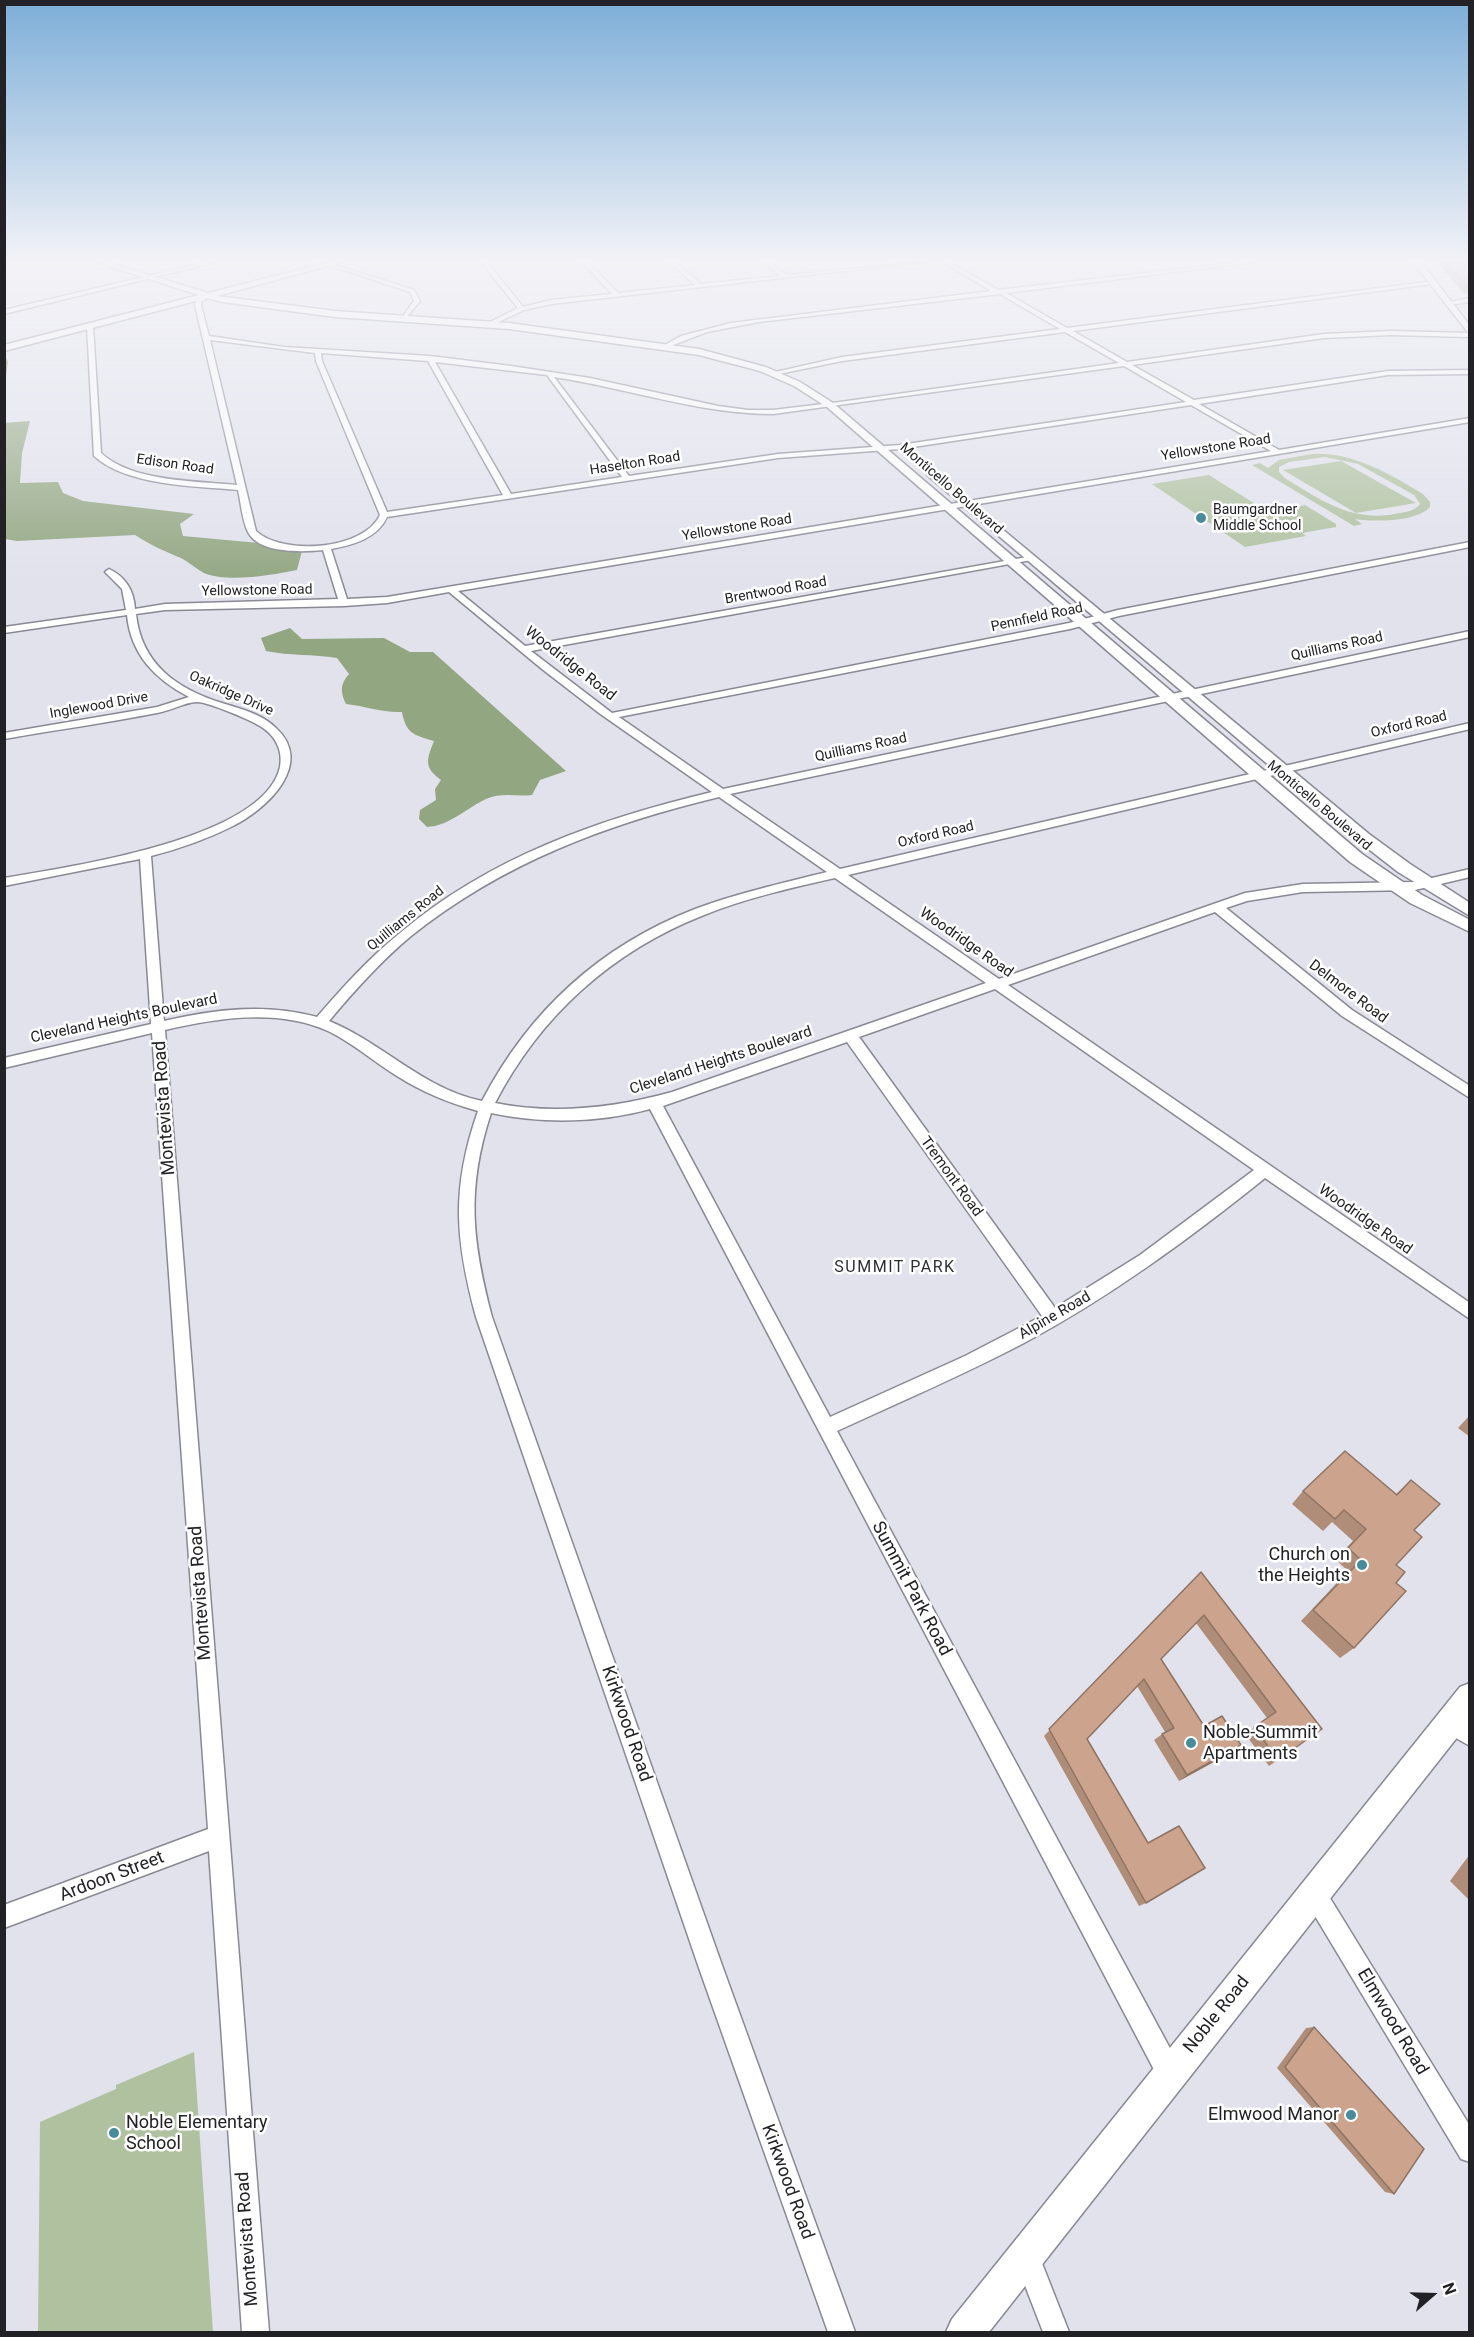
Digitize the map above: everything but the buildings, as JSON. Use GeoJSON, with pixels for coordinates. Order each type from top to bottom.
{"type":"FeatureCollection","features":[{"type":"Feature","properties":{"kind":"main road","name":"Monticello Boulevard"},"geometry":{"type":"LineString","coordinates":[[768,371],[860,413]]}},
{"type":"Feature","properties":{"kind":"main road","name":"Monticello Boulevard"},"geometry":{"type":"LineString","coordinates":[[792,371],[819,384],[891,448],[949,507],[1356,858],[1398,888],[1470,927]]}},
{"type":"Feature","properties":{"kind":"main road","name":"Monticello Boulevard"},"geometry":{"type":"LineString","coordinates":[[886,435],[891,448],[919,462],[1422,885],[1470,911]]}},
{"type":"Feature","properties":{"kind":"main road","name":"Noble Road"},"geometry":{"type":"LineString","coordinates":[[965,2332],[1314,1893],[1459,1730],[1470,1697]]}},
{"type":"Feature","properties":{"kind":"street","name":"Edison Road"},"geometry":{"type":"LineString","coordinates":[[92,371],[97,454],[101,460],[118,470],[135,474],[240,488]]}},
{"type":"Feature","properties":{"kind":"street"},"geometry":{"type":"LineString","coordinates":[[214,371],[249,524],[258,538],[285,548],[326,547],[364,535],[377,526],[384,515],[323,371]]}},
{"type":"Feature","properties":{"kind":"street"},"geometry":{"type":"LineString","coordinates":[[437,371],[508,496]]}},
{"type":"Feature","properties":{"kind":"street"},"geometry":{"type":"LineString","coordinates":[[527,371],[748,412],[773,412],[1070,371]]}},
{"type":"Feature","properties":{"kind":"street"},"geometry":{"type":"LineString","coordinates":[[774,373],[781,371]]}},
{"type":"Feature","properties":{"kind":"street"},"geometry":{"type":"LineString","coordinates":[[1140,371],[1278,452]]}},
{"type":"Feature","properties":{"kind":"street","name":"Haselton Road"},"geometry":{"type":"LineString","coordinates":[[384,515],[780,456],[891,448],[1395,373],[1470,372]]}},
{"type":"Feature","properties":{"kind":"street"},"geometry":{"type":"LineString","coordinates":[[549,374],[627,478]]}},
{"type":"Feature","properties":{"kind":"street","name":"Yellowstone Road"},"geometry":{"type":"LineString","coordinates":[[4,630],[130,611],[175,607],[387,600],[1470,420]]}},
{"type":"Feature","properties":{"kind":"street","name":"Pennfield Road"},"geometry":{"type":"LineString","coordinates":[[610,716],[1470,544]]}},
{"type":"Feature","properties":{"kind":"street"},"geometry":{"type":"LineString","coordinates":[[326,547],[344,603]]}},
{"type":"Feature","properties":{"kind":"street","name":"Brentwood Road"},"geometry":{"type":"LineString","coordinates":[[524,649],[1033,559]]}},
{"type":"Feature","properties":{"kind":"street","name":"Oakridge Drive"},"geometry":{"type":"LineString","coordinates":[[4,882],[145,854],[197,839],[236,821],[267,798],[277,786],[285,769],[284,746],[269,727],[246,715],[198,698],[167,679],[143,655],[134,640],[128,590],[109,572]]}},
{"type":"Feature","properties":{"kind":"street","name":"Woodridge Road"},"geometry":{"type":"LineString","coordinates":[[452,590],[610,716],[1470,1312]]}},
{"type":"Feature","properties":{"kind":"street","name":"Quilliams Road"},"geometry":{"type":"LineString","coordinates":[[320,1022],[380,957],[454,898],[537,851],[597,826],[648,810],[720,793],[1470,634]]}},
{"type":"Feature","properties":{"kind":"street","name":"Inglewood Drive"},"geometry":{"type":"LineString","coordinates":[[4,736],[158,710],[198,698]]}},
{"type":"Feature","properties":{"kind":"street","name":"Oxford Road"},"geometry":{"type":"LineString","coordinates":[[487,1107],[502,1076],[531,1034],[570,992],[610,960],[652,934],[698,913],[753,894],[1470,726]]}},
{"type":"Feature","properties":{"kind":"street","name":"Montevista Road"},"geometry":{"type":"LineString","coordinates":[[145,854],[255,2332]]}},
{"type":"Feature","properties":{"kind":"street","name":"Cleveland Heights Boulevard"},"geometry":{"type":"LineString","coordinates":[[4,1063],[209,1016],[273,1013],[320,1022],[349,1036],[416,1081],[449,1096],[487,1107],[533,1114],[602,1113],[654,1103],[1245,897],[1281,889],[1398,888],[1422,885],[1470,873]]}},
{"type":"Feature","properties":{"kind":"street","name":"Delmore Road"},"geometry":{"type":"LineString","coordinates":[[1216,906],[1342,1010],[1470,1093]]}},
{"type":"Feature","properties":{"kind":"street","name":"Tremont Road"},"geometry":{"type":"LineString","coordinates":[[850,1035],[1053,1318]]}},
{"type":"Feature","properties":{"kind":"street","name":"Summit Park Road"},"geometry":{"type":"LineString","coordinates":[[654,1103],[1170,2074]]}},
{"type":"Feature","properties":{"kind":"street","name":"Kirkwood Road"},"geometry":{"type":"LineString","coordinates":[[487,1107],[473,1147],[466,1191],[468,1250],[484,1317],[711,1968],[841,2332]]}},
{"type":"Feature","properties":{"kind":"street","name":"Alpine Road"},"geometry":{"type":"LineString","coordinates":[[825,1428],[960,1367],[1053,1318],[1163,1249],[1264,1170]]}},
{"type":"Feature","properties":{"kind":"street","name":"Ardoon Street"},"geometry":{"type":"LineString","coordinates":[[4,1917],[219,1836]]}},
{"type":"Feature","properties":{"kind":"street","name":"Elmwood Road"},"geometry":{"type":"LineString","coordinates":[[1314,1893],[1470,2150]]}},
{"type":"Feature","properties":{"kind":"street"},"geometry":{"type":"LineString","coordinates":[[1026,2254],[1056,2332]]}},
{"type":"Feature","properties":{"kind":"green space"},"geometry":{"type":"Polygon","coordinates":[[[30,421],[22,453],[20,483],[58,482],[63,493],[83,501],[194,514],[180,524],[183,536],[259,543],[271,549],[302,551],[297,570],[237,578],[214,576],[204,573],[181,558],[135,535],[17,541],[5,539],[4,423],[30,421]]]}},
{"type":"Feature","properties":{"kind":"green space"},"geometry":{"type":"Polygon","coordinates":[[[1312,454],[1327,454],[1357,461],[1384,472],[1423,494],[1430,502],[1430,507],[1424,512],[1406,518],[1355,519],[1362,524],[1354,526],[1252,465],[1260,463],[1268,468],[1279,460],[1312,454]],[[1325,457],[1289,462],[1279,467],[1279,472],[1286,479],[1324,501],[1350,512],[1379,516],[1418,507],[1420,504],[1414,495],[1358,464],[1325,457]]]}},
{"type":"Feature","properties":{"kind":"green space"},"geometry":{"type":"Polygon","coordinates":[[[1341,461],[1416,503],[1356,513],[1283,470],[1341,461]]]}},
{"type":"Feature","properties":{"kind":"green space"},"geometry":{"type":"Polygon","coordinates":[[[1209,475],[1273,515],[1281,510],[1305,505],[1336,524],[1336,527],[1302,533],[1306,536],[1245,547],[1152,484],[1209,475]]]}},
{"type":"Feature","properties":{"kind":"green space"},"geometry":{"type":"Polygon","coordinates":[[[290,628],[302,639],[384,638],[410,652],[433,652],[566,771],[540,780],[532,795],[492,797],[450,820],[427,827],[419,819],[420,810],[436,800],[435,789],[441,780],[431,771],[428,762],[434,741],[412,732],[406,725],[402,712],[346,704],[342,688],[349,674],[337,658],[266,651],[261,638],[290,628]]]}},
{"type":"Feature","properties":{"kind":"green space"},"geometry":{"type":"Polygon","coordinates":[[[194,2052],[213,2332],[38,2332],[40,2122],[116,2089],[116,2085],[194,2052]]]}},
{"type":"Feature","properties":{"kind":"place","name":"Baumgardner Middle School"},"geometry":{"type":"Point","coordinates":[1201,518]}},
{"type":"Feature","properties":{"kind":"place","name":"Church on the Heights"},"geometry":{"type":"Point","coordinates":[1362,1565]}},
{"type":"Feature","properties":{"kind":"place","name":"Noble-Summit Apartments"},"geometry":{"type":"Point","coordinates":[1191,1743]}},
{"type":"Feature","properties":{"kind":"place","name":"Elmwood Manor"},"geometry":{"type":"Point","coordinates":[1351,2115]}},
{"type":"Feature","properties":{"kind":"place","name":"Noble Elementary School"},"geometry":{"type":"Point","coordinates":[114,2133]}},
{"type":"Feature","properties":{"kind":"district","name":"SUMMIT PARK"},"geometry":{"type":"Point","coordinates":[895,1268]}}]}
